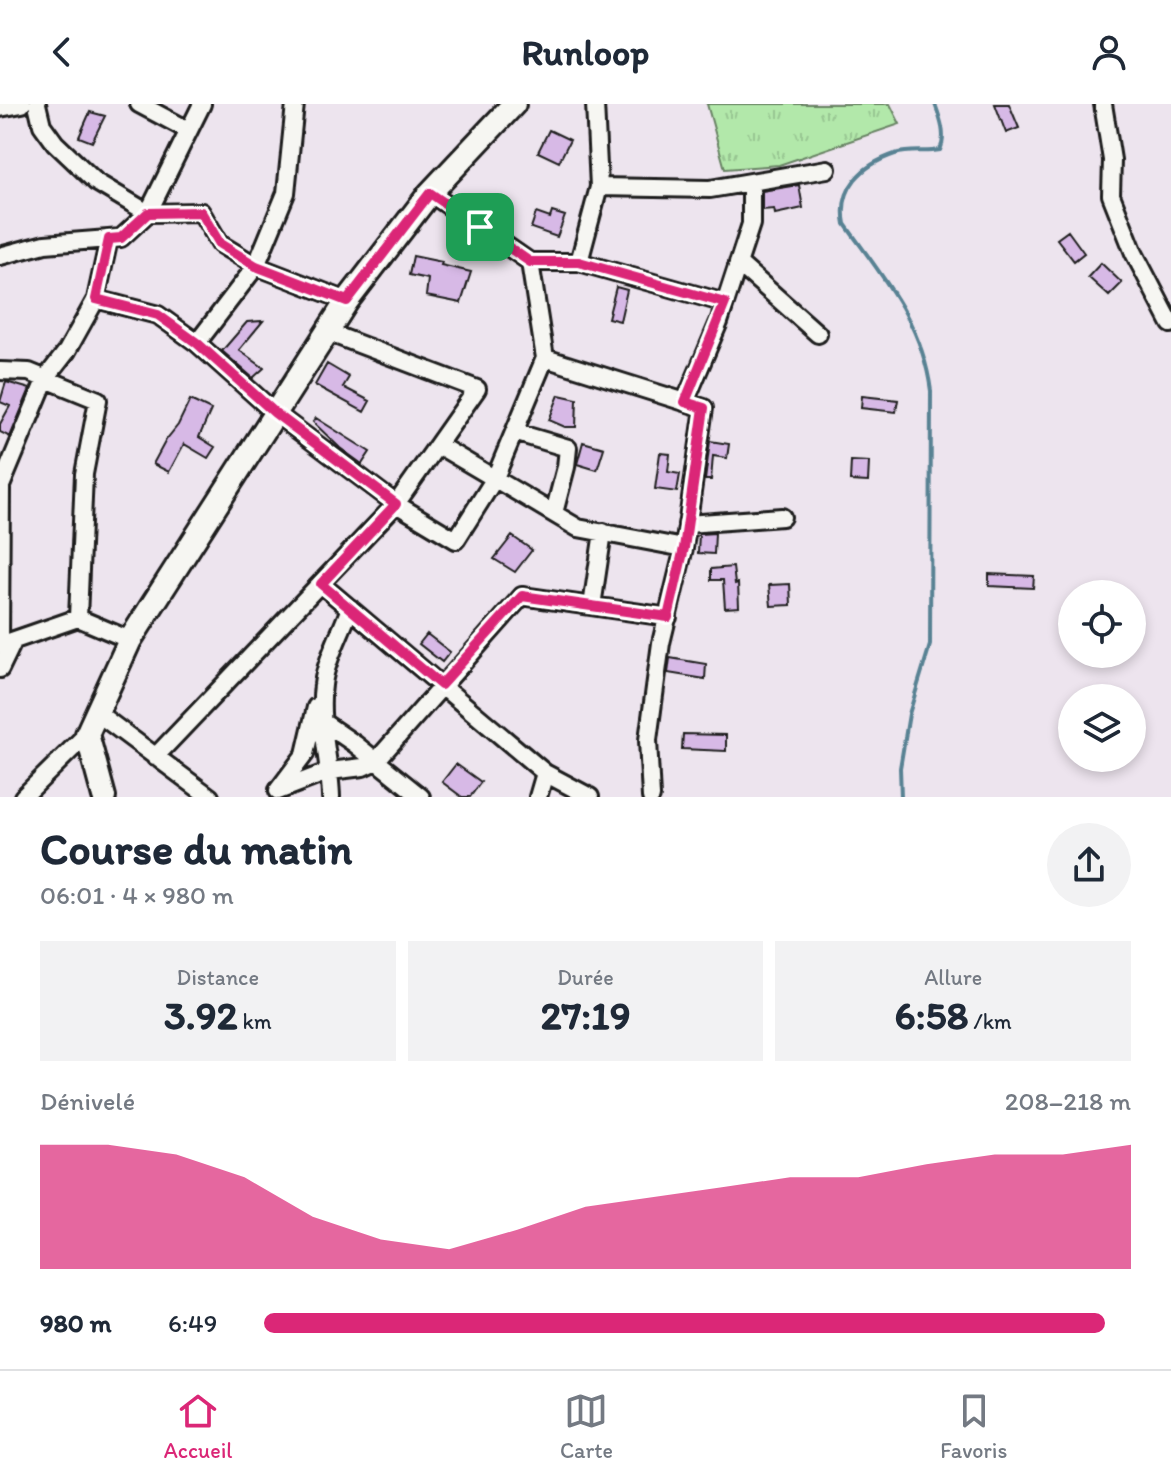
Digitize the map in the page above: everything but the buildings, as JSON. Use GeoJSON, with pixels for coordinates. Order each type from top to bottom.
{"type":"FeatureCollection","features":[{"type":"Feature","properties":{"kind":"main road"},"geometry":{"type":"LineString","coordinates":[[104,797],[87,734],[130,640],[347,301],[430,193],[514,104]]}},
{"type":"Feature","properties":{"kind":"street"},"geometry":{"type":"LineString","coordinates":[[0,108],[22,104]]}},
{"type":"Feature","properties":{"kind":"street"},"geometry":{"type":"LineString","coordinates":[[37,104],[42,125],[55,143],[96,182],[148,213],[201,212],[220,244],[256,266],[347,301]]}},
{"type":"Feature","properties":{"kind":"street"},"geometry":{"type":"LineString","coordinates":[[139,104],[188,130]]}},
{"type":"Feature","properties":{"kind":"street"},"geometry":{"type":"LineString","coordinates":[[0,256],[45,244],[121,238],[148,213],[202,104]]}},
{"type":"Feature","properties":{"kind":"street"},"geometry":{"type":"LineString","coordinates":[[197,343],[256,266],[286,193],[295,104]]}},
{"type":"Feature","properties":{"kind":"street"},"geometry":{"type":"LineString","coordinates":[[579,262],[599,187],[595,104]]}},
{"type":"Feature","properties":{"kind":"street"},"geometry":{"type":"LineString","coordinates":[[1103,104],[1112,160],[1111,195],[1134,253],[1171,324]]}},
{"type":"Feature","properties":{"kind":"street"},"geometry":{"type":"LineString","coordinates":[[599,187],[710,189],[827,169]]}},
{"type":"Feature","properties":{"kind":"street"},"geometry":{"type":"LineString","coordinates":[[685,402],[725,303],[751,224],[751,182]]}},
{"type":"Feature","properties":{"kind":"street"},"geometry":{"type":"LineString","coordinates":[[430,193],[530,262],[579,262],[725,303]]}},
{"type":"Feature","properties":{"kind":"street"},"geometry":{"type":"LineString","coordinates":[[0,669],[5,644],[0,486],[46,378],[67,351],[96,299],[109,239]]}},
{"type":"Feature","properties":{"kind":"street"},"geometry":{"type":"LineString","coordinates":[[96,299],[158,315],[197,343],[275,413],[396,504],[456,540],[495,478],[545,358],[530,262]]}},
{"type":"Feature","properties":{"kind":"street"},"geometry":{"type":"LineString","coordinates":[[738,263],[818,334]]}},
{"type":"Feature","properties":{"kind":"street"},"geometry":{"type":"LineString","coordinates":[[155,757],[396,504],[477,389],[327,332]]}},
{"type":"Feature","properties":{"kind":"street"},"geometry":{"type":"LineString","coordinates":[[545,358],[704,408],[684,548],[661,643],[648,740],[651,797]]}},
{"type":"Feature","properties":{"kind":"street"},"geometry":{"type":"LineString","coordinates":[[0,371],[29,372],[98,400],[84,474],[78,618]]}},
{"type":"Feature","properties":{"kind":"street"},"geometry":{"type":"LineString","coordinates":[[514,432],[568,448],[554,513]]}},
{"type":"Feature","properties":{"kind":"street"},"geometry":{"type":"LineString","coordinates":[[438,445],[578,528],[684,548]]}},
{"type":"Feature","properties":{"kind":"street"},"geometry":{"type":"LineString","coordinates":[[687,524],[782,517]]}},
{"type":"Feature","properties":{"kind":"street"},"geometry":{"type":"LineString","coordinates":[[592,606],[603,532]]}},
{"type":"Feature","properties":{"kind":"street"},"geometry":{"type":"LineString","coordinates":[[321,584],[545,773],[590,797]]}},
{"type":"Feature","properties":{"kind":"street"},"geometry":{"type":"LineString","coordinates":[[274,794],[330,771],[363,767],[376,761],[522,596],[668,617]]}},
{"type":"Feature","properties":{"kind":"street"},"geometry":{"type":"LineString","coordinates":[[274,794],[305,754],[318,719],[323,683],[350,608]]}},
{"type":"Feature","properties":{"kind":"street"},"geometry":{"type":"LineString","coordinates":[[5,644],[78,618],[130,640]]}},
{"type":"Feature","properties":{"kind":"street"},"geometry":{"type":"LineString","coordinates":[[96,712],[210,797]]}},
{"type":"Feature","properties":{"kind":"street"},"geometry":{"type":"LineString","coordinates":[[318,719],[421,797]]}},
{"type":"Feature","properties":{"kind":"street"},"geometry":{"type":"LineString","coordinates":[[318,719],[330,771],[331,797]]}},
{"type":"Feature","properties":{"kind":"street"},"geometry":{"type":"LineString","coordinates":[[23,797],[87,734]]}},
{"type":"Feature","properties":{"kind":"street"},"geometry":{"type":"LineString","coordinates":[[538,797],[545,773]]}},
{"type":"Feature","properties":{"kind":"green space"},"geometry":{"type":"Polygon","coordinates":[[[707,104],[890,104],[900,124],[779,165],[725,169],[707,104]]]}},
{"type":"Feature","properties":{"kind":"waterway"},"geometry":{"type":"LineString","coordinates":[[901,797],[900,768],[909,714],[930,645],[931,391],[926,366],[910,322],[887,282],[845,224],[844,211],[849,189],[872,165],[901,153],[940,150],[943,133],[935,104]]}},
{"type":"Feature","properties":{"kind":"route"},"geometry":{"type":"LineString","coordinates":[[430,193],[480,227],[530,262],[579,262],[725,303],[685,402],[704,408],[684,548],[668,617],[522,596],[441,685],[321,584],[396,504],[275,413],[197,343],[158,315],[96,299],[109,239],[121,238],[148,213],[201,212],[220,244],[256,266],[347,301],[430,193]]}}]}
